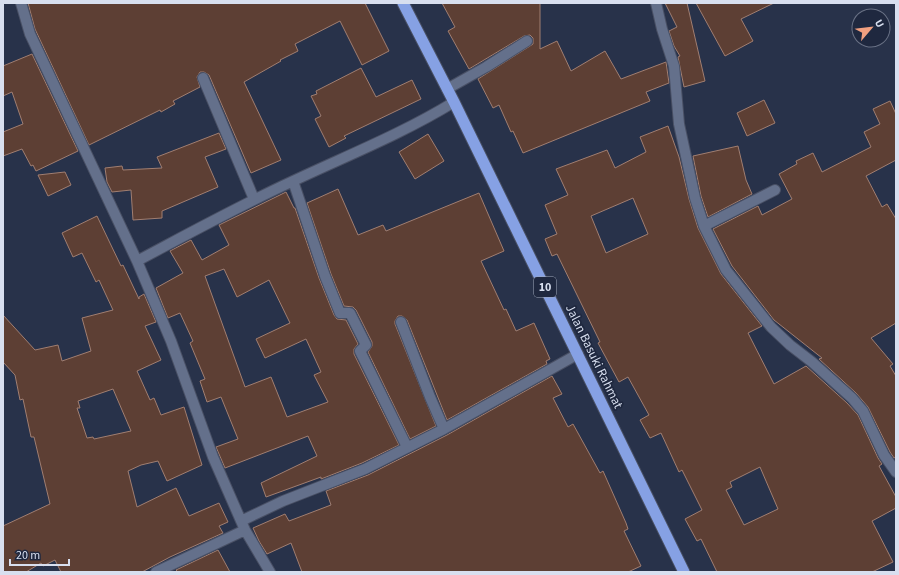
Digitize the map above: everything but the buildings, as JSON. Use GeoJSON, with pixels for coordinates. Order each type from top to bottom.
{"type":"FeatureCollection","features":[{"type":"Feature","properties":{"kind":"highway","name":"Jalan Basuki Rahmat"},"geometry":{"type":"LineString","coordinates":[[403,3],[454,102],[684,572]]}},
{"type":"Feature","properties":{"kind":"street"},"geometry":{"type":"LineString","coordinates":[[21,3],[30,34],[137,260],[171,341],[213,457],[243,525],[270,572]]}},
{"type":"Feature","properties":{"kind":"street"},"geometry":{"type":"LineString","coordinates":[[656,3],[662,29],[674,66],[680,124],[695,198],[704,226],[726,270],[771,327],[852,398],[862,411],[884,455],[896,472]]}},
{"type":"Feature","properties":{"kind":"street"},"geometry":{"type":"LineString","coordinates":[[447,88],[486,67],[527,41]]}},
{"type":"Feature","properties":{"kind":"street"},"geometry":{"type":"LineString","coordinates":[[203,78],[254,199]]}},
{"type":"Feature","properties":{"kind":"street"},"geometry":{"type":"LineString","coordinates":[[137,260],[254,199],[375,144],[431,116],[454,102]]}},
{"type":"Feature","properties":{"kind":"street"},"geometry":{"type":"LineString","coordinates":[[293,181],[325,276],[340,313],[350,313],[366,344],[360,351],[407,447]]}},
{"type":"Feature","properties":{"kind":"street"},"geometry":{"type":"LineString","coordinates":[[704,226],[775,190]]}},
{"type":"Feature","properties":{"kind":"street"},"geometry":{"type":"LineString","coordinates":[[401,322],[444,429]]}},
{"type":"Feature","properties":{"kind":"street"},"geometry":{"type":"LineString","coordinates":[[156,572],[243,525],[283,501],[366,469],[444,429],[578,354]]}}]}
